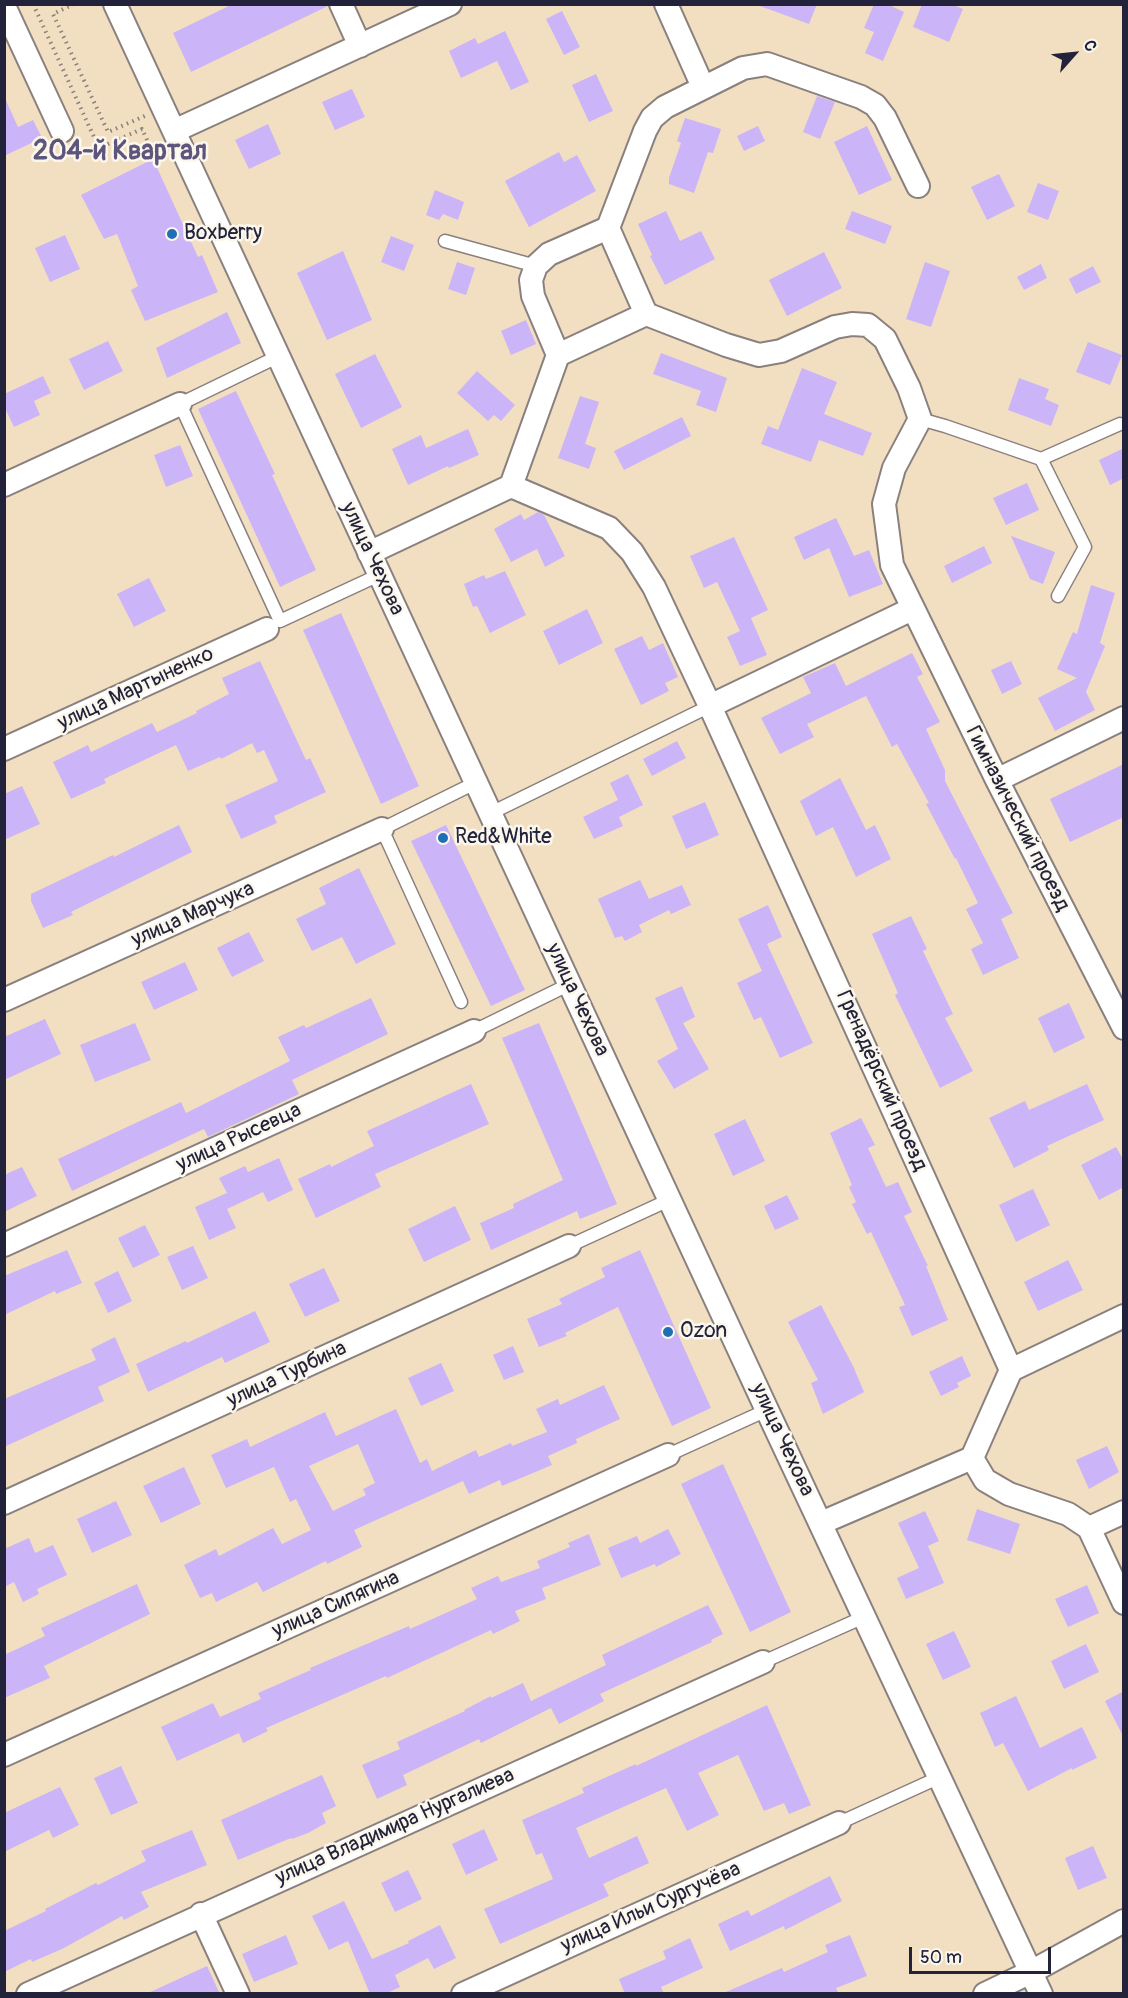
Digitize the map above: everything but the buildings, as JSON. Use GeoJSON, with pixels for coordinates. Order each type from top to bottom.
{"type":"FeatureCollection","features":[{"type":"Feature","properties":{"kind":"street","name":"улица Чехова"},"geometry":{"type":"LineString","coordinates":[[115,4],[167,138],[279,356],[669,1200],[1041,1994]]}},
{"type":"Feature","properties":{"kind":"street"},"geometry":{"type":"LineString","coordinates":[[341,4],[360,46]]}},
{"type":"Feature","properties":{"kind":"street"},"geometry":{"type":"LineString","coordinates":[[167,138],[450,4]]}},
{"type":"Feature","properties":{"kind":"street"},"geometry":{"type":"LineString","coordinates":[[666,4],[703,87]]}},
{"type":"Feature","properties":{"kind":"street"},"geometry":{"type":"LineString","coordinates":[[4,6],[62,131]]}},
{"type":"Feature","properties":{"kind":"street"},"geometry":{"type":"LineString","coordinates":[[918,186],[885,118],[875,105],[861,97],[767,64],[743,68],[665,107],[652,117],[608,228],[646,314],[726,345],[759,355],[781,351],[835,327],[852,324],[868,326],[885,339],[909,388],[920,419]]}},
{"type":"Feature","properties":{"kind":"street"},"geometry":{"type":"LineString","coordinates":[[369,553],[511,486],[558,355],[533,296],[531,280],[536,266],[549,254],[608,228]]}},
{"type":"Feature","properties":{"kind":"street"},"geometry":{"type":"LineString","coordinates":[[558,355],[646,314]]}},
{"type":"Feature","properties":{"kind":"street"},"geometry":{"type":"LineString","coordinates":[[4,485],[180,404]]}},
{"type":"Feature","properties":{"kind":"street","name":"Гимназический проезд"},"geometry":{"type":"LineString","coordinates":[[920,419],[894,468],[884,504],[892,565],[997,780],[1124,1028]]}},
{"type":"Feature","properties":{"kind":"street","name":"Гренадёрский проезд"},"geometry":{"type":"LineString","coordinates":[[511,486],[609,528],[632,552],[654,587],[1011,1370]]}},
{"type":"Feature","properties":{"kind":"street"},"geometry":{"type":"LineString","coordinates":[[710,706],[912,609]]}},
{"type":"Feature","properties":{"kind":"street","name":"улица Мартыненко"},"geometry":{"type":"LineString","coordinates":[[4,749],[267,629]]}},
{"type":"Feature","properties":{"kind":"street"},"geometry":{"type":"LineString","coordinates":[[997,780],[1124,718]]}},
{"type":"Feature","properties":{"kind":"street","name":"улица Марчука"},"geometry":{"type":"LineString","coordinates":[[4,1000],[382,829]]}},
{"type":"Feature","properties":{"kind":"street","name":"улица Рысевца"},"geometry":{"type":"LineString","coordinates":[[4,1245],[474,1031]]}},
{"type":"Feature","properties":{"kind":"street","name":"улица Турбина"},"geometry":{"type":"LineString","coordinates":[[4,1503],[569,1246]]}},
{"type":"Feature","properties":{"kind":"street"},"geometry":{"type":"LineString","coordinates":[[820,1523],[972,1458],[1011,1370],[1124,1316]]}},
{"type":"Feature","properties":{"kind":"street","name":"улица Сипягина"},"geometry":{"type":"LineString","coordinates":[[4,1755],[668,1455]]}},
{"type":"Feature","properties":{"kind":"street"},"geometry":{"type":"LineString","coordinates":[[972,1458],[985,1480],[1009,1494],[1068,1514],[1089,1528],[1124,1604]]}},
{"type":"Feature","properties":{"kind":"street"},"geometry":{"type":"LineString","coordinates":[[1089,1528],[1124,1512]]}},
{"type":"Feature","properties":{"kind":"street","name":"улица Владимира Нургалиева"},"geometry":{"type":"LineString","coordinates":[[28,1994],[763,1662]]}},
{"type":"Feature","properties":{"kind":"street","name":"улица Ильи Сургучёва"},"geometry":{"type":"LineString","coordinates":[[463,1994],[839,1824]]}},
{"type":"Feature","properties":{"kind":"street"},"geometry":{"type":"LineString","coordinates":[[201,1914],[238,1994]]}},
{"type":"Feature","properties":{"kind":"street"},"geometry":{"type":"LineString","coordinates":[[985,1994],[1031,1972],[1124,1921]]}},
{"type":"Feature","properties":{"kind":"lane"},"geometry":{"type":"LineString","coordinates":[[445,241],[536,266]]}},
{"type":"Feature","properties":{"kind":"lane"},"geometry":{"type":"LineString","coordinates":[[279,356],[180,404],[280,621],[379,575]]}},
{"type":"Feature","properties":{"kind":"lane"},"geometry":{"type":"LineString","coordinates":[[920,419],[1041,459],[1120,424]]}},
{"type":"Feature","properties":{"kind":"lane"},"geometry":{"type":"LineString","coordinates":[[1041,459],[1085,547],[1058,596]]}},
{"type":"Feature","properties":{"kind":"lane"},"geometry":{"type":"LineString","coordinates":[[491,813],[710,706]]}},
{"type":"Feature","properties":{"kind":"lane"},"geometry":{"type":"LineString","coordinates":[[461,1002],[382,829],[477,782]]}},
{"type":"Feature","properties":{"kind":"lane"},"geometry":{"type":"LineString","coordinates":[[474,1031],[570,984]]}},
{"type":"Feature","properties":{"kind":"lane"},"geometry":{"type":"LineString","coordinates":[[569,1246],[669,1200]]}},
{"type":"Feature","properties":{"kind":"lane"},"geometry":{"type":"LineString","coordinates":[[668,1455],[767,1410]]}},
{"type":"Feature","properties":{"kind":"lane"},"geometry":{"type":"LineString","coordinates":[[763,1662],[864,1617]]}},
{"type":"Feature","properties":{"kind":"lane"},"geometry":{"type":"LineString","coordinates":[[839,1824],[940,1777]]}},
{"type":"Feature","properties":{"kind":"path"},"geometry":{"type":"LineString","coordinates":[[33,4],[99,148],[142,129],[152,151],[167,138]]}},
{"type":"Feature","properties":{"kind":"path"},"geometry":{"type":"LineString","coordinates":[[74,4],[53,14],[108,132],[147,114],[152,125]]}},
{"type":"Feature","properties":{"kind":"place","name":"Boxberry"},"geometry":{"type":"Point","coordinates":[172,234]}},
{"type":"Feature","properties":{"kind":"place","name":"Red&White"},"geometry":{"type":"Point","coordinates":[443,838]}},
{"type":"Feature","properties":{"kind":"place","name":"Ozon"},"geometry":{"type":"Point","coordinates":[668,1332]}},
{"type":"Feature","properties":{"kind":"district","name":"204-й Квартал"},"geometry":{"type":"Point","coordinates":[120,152]}}]}
